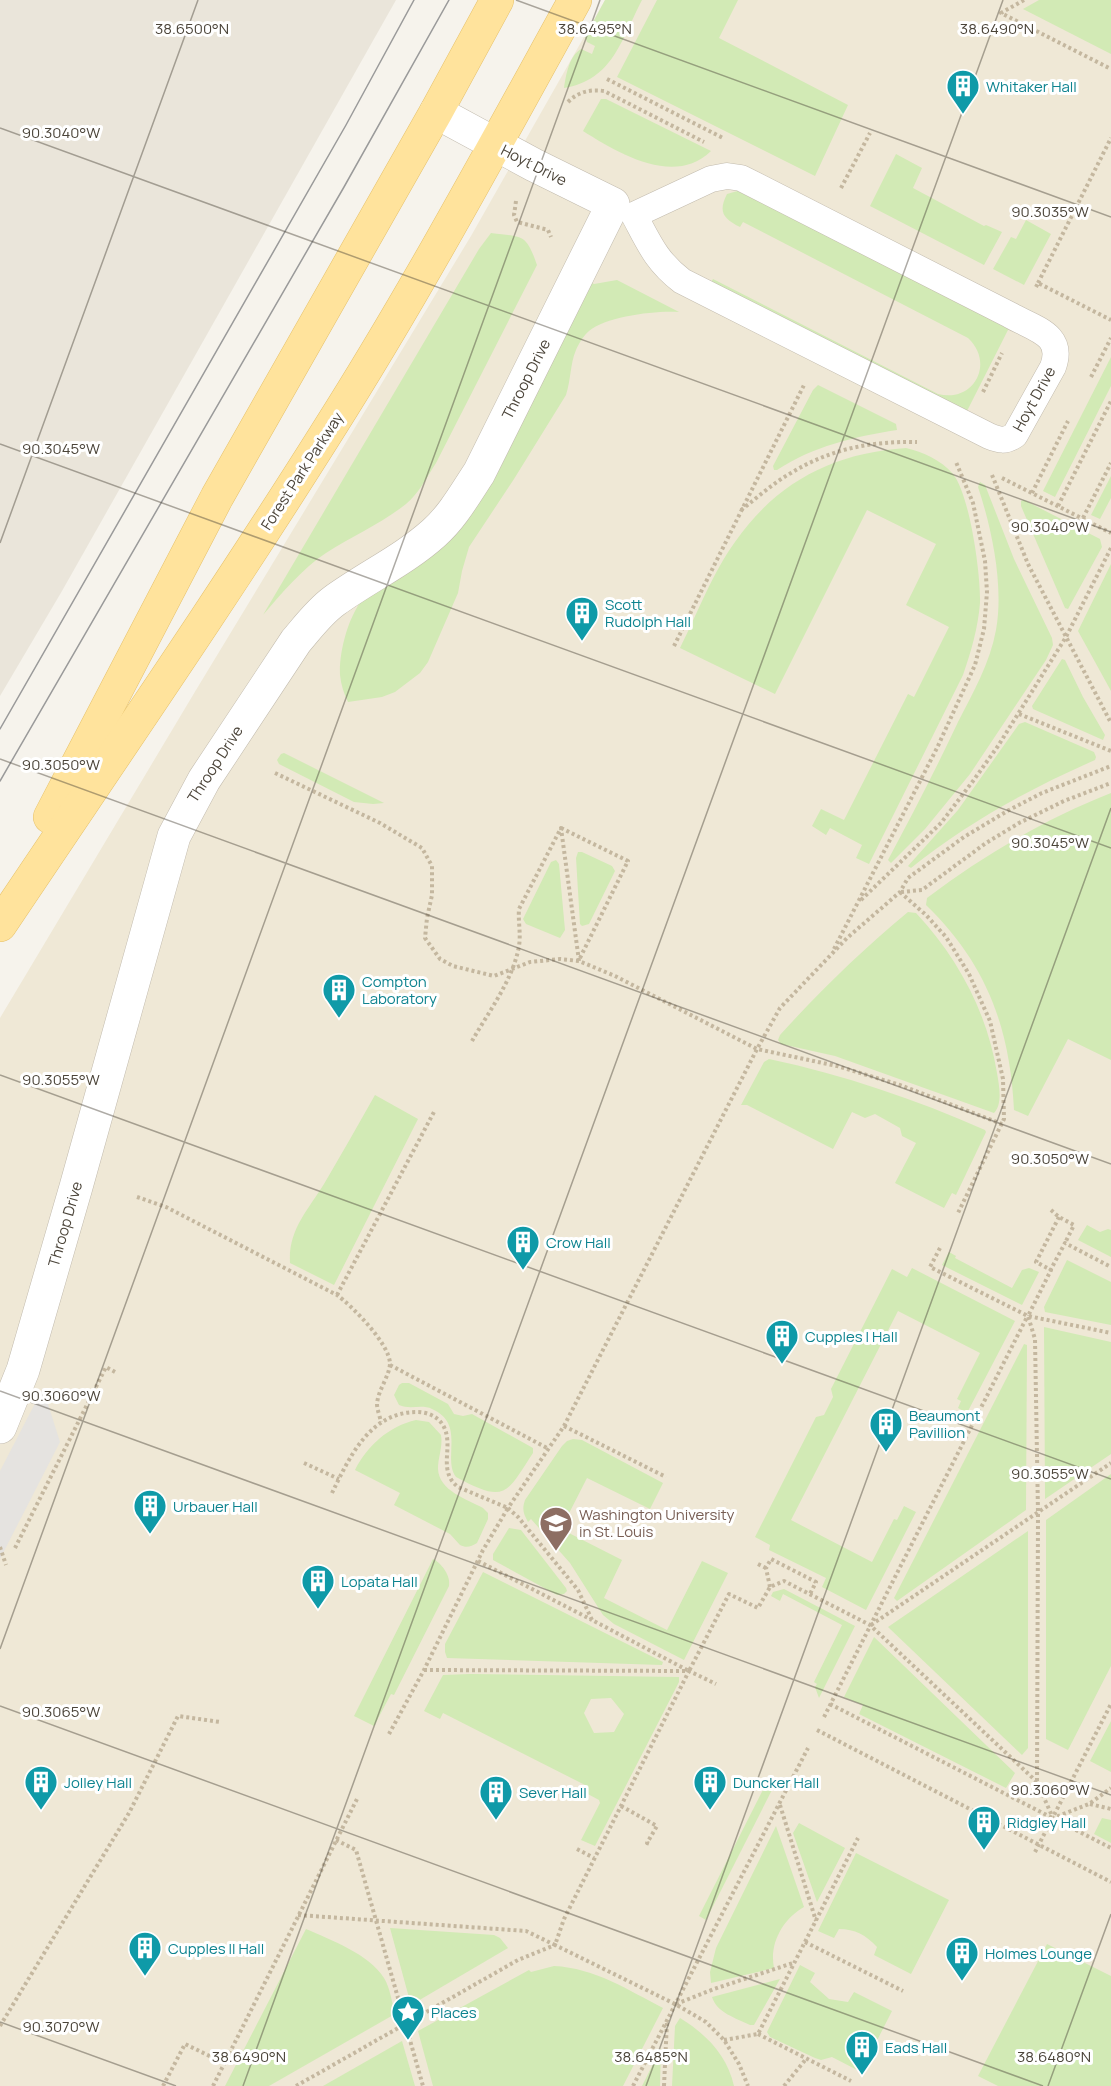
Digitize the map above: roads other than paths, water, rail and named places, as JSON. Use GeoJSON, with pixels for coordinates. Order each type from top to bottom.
{"type":"FeatureCollection","features":[{"type":"Feature","properties":{"kind":"main road"},"geometry":{"type":"LineString","coordinates":[[0,913],[217,497],[436,112],[497,0]]}},
{"type":"Feature","properties":{"kind":"main road","name":"Forest Park Parkway"},"geometry":{"type":"LineString","coordinates":[[0,925],[328,431],[495,145],[575,0]]}},
{"type":"Feature","properties":{"kind":"street","name":"Hoyt Drive"},"geometry":{"type":"LineString","coordinates":[[436,112],[495,145],[623,209]]}},
{"type":"Feature","properties":{"kind":"street","name":"Throop Drive"},"geometry":{"type":"LineString","coordinates":[[0,1427],[23,1370],[171,847],[189,805],[296,641],[313,620],[333,602],[409,553],[435,532],[456,507],[478,473],[623,209]]}},
{"type":"Feature","properties":{"kind":"lane","name":"Hoyt Drive"},"geometry":{"type":"LineString","coordinates":[[727,176],[741,178],[1042,332],[1056,345],[1057,356],[1022,425],[1008,440],[999,440],[682,281],[665,268],[623,209],[711,178],[727,176]]}},
{"type":"Feature","properties":{"kind":"tram line"},"geometry":{"type":"LineString","coordinates":[[0,729],[346,125],[414,0]]}},
{"type":"Feature","properties":{"kind":"tram line"},"geometry":{"type":"LineString","coordinates":[[0,781],[344,187],[449,0]]}},
{"type":"Feature","properties":{"kind":"place","name":"Whitaker Hall"},"geometry":{"type":"Point","coordinates":[963,115]}},
{"type":"Feature","properties":{"kind":"place","name":"Scott Rudolph Hall"},"geometry":{"type":"Point","coordinates":[582,642]}},
{"type":"Feature","properties":{"kind":"place","name":"Compton Laboratory"},"geometry":{"type":"Point","coordinates":[339,1019]}},
{"type":"Feature","properties":{"kind":"place","name":"Crow Hall"},"geometry":{"type":"Point","coordinates":[523,1271]}},
{"type":"Feature","properties":{"kind":"place","name":"Cupples I Hall"},"geometry":{"type":"Point","coordinates":[782,1365]}},
{"type":"Feature","properties":{"kind":"place","name":"Beaumont Pavillion"},"geometry":{"type":"Point","coordinates":[886,1453]}},
{"type":"Feature","properties":{"kind":"place","name":"Urbauer Hall"},"geometry":{"type":"Point","coordinates":[150,1535]}},
{"type":"Feature","properties":{"kind":"place","name":"Washington University in St. Louis"},"geometry":{"type":"Point","coordinates":[556,1552]}},
{"type":"Feature","properties":{"kind":"place","name":"Lopata Hall"},"geometry":{"type":"Point","coordinates":[318,1610]}},
{"type":"Feature","properties":{"kind":"place","name":"Jolley Hall"},"geometry":{"type":"Point","coordinates":[41,1811]}},
{"type":"Feature","properties":{"kind":"place","name":"Duncker Hall"},"geometry":{"type":"Point","coordinates":[710,1811]}},
{"type":"Feature","properties":{"kind":"place","name":"Sever Hall"},"geometry":{"type":"Point","coordinates":[496,1821]}},
{"type":"Feature","properties":{"kind":"place","name":"Ridgley Hall"},"geometry":{"type":"Point","coordinates":[984,1851]}},
{"type":"Feature","properties":{"kind":"place","name":"Cupples II Hall"},"geometry":{"type":"Point","coordinates":[145,1977]}},
{"type":"Feature","properties":{"kind":"place","name":"Holmes Lounge"},"geometry":{"type":"Point","coordinates":[962,1982]}},
{"type":"Feature","properties":{"kind":"place","name":"Places"},"geometry":{"type":"Point","coordinates":[408,2041]}},
{"type":"Feature","properties":{"kind":"place","name":"Eads Hall"},"geometry":{"type":"Point","coordinates":[862,2076]}}]}
